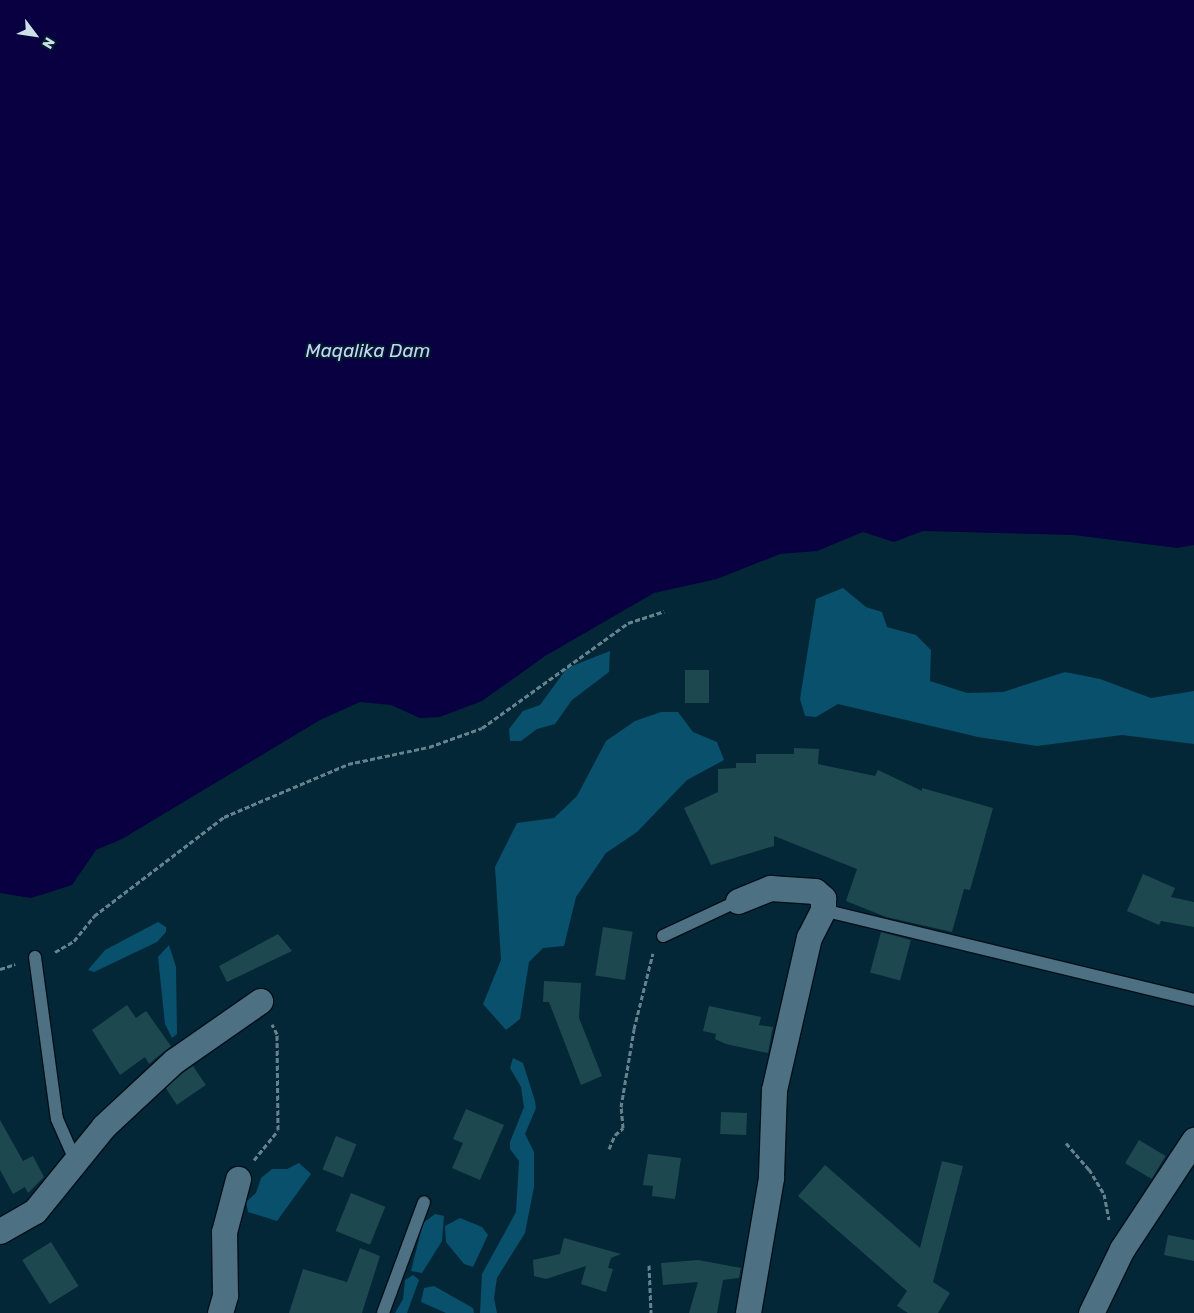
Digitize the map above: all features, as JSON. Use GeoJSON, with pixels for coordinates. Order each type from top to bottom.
{"type":"FeatureCollection","features":[{"type":"Feature","properties":{"kind":"street"},"geometry":{"type":"LineString","coordinates":[[738,901],[770,888],[815,891],[824,898],[823,910],[809,936],[774,1090],[771,1178],[748,1313]]}},
{"type":"Feature","properties":{"kind":"street"},"geometry":{"type":"LineString","coordinates":[[0,1231],[36,1211],[75,1160],[174,1061],[260,1001]]}},
{"type":"Feature","properties":{"kind":"street"},"geometry":{"type":"LineString","coordinates":[[1091,1313],[1127,1241],[1194,1140]]}},
{"type":"Feature","properties":{"kind":"street"},"geometry":{"type":"LineString","coordinates":[[220,1313],[225,1296],[224,1232],[238,1180]]}},
{"type":"Feature","properties":{"kind":"lane"},"geometry":{"type":"LineString","coordinates":[[663,936],[738,901]]}},
{"type":"Feature","properties":{"kind":"lane"},"geometry":{"type":"LineString","coordinates":[[823,910],[1194,1000]]}},
{"type":"Feature","properties":{"kind":"lane"},"geometry":{"type":"LineString","coordinates":[[34,957],[57,1119],[75,1160]]}},
{"type":"Feature","properties":{"kind":"lane"},"geometry":{"type":"LineString","coordinates":[[383,1313],[424,1202]]}},
{"type":"Feature","properties":{"kind":"path"},"geometry":{"type":"LineString","coordinates":[[62,951],[94,916],[224,817],[348,764],[429,747],[482,728],[628,623],[664,611]]}},
{"type":"Feature","properties":{"kind":"path"},"geometry":{"type":"LineString","coordinates":[[610,1149],[615,1135],[623,1128],[622,1107],[638,1004],[651,954],[661,948],[663,936]]}},
{"type":"Feature","properties":{"kind":"path"},"geometry":{"type":"LineString","coordinates":[[238,1180],[278,1130],[277,1034],[260,1001]]}},
{"type":"Feature","properties":{"kind":"path"},"geometry":{"type":"LineString","coordinates":[[1066,1143],[1089,1169],[1104,1194],[1111,1231],[1127,1241]]}},
{"type":"Feature","properties":{"kind":"path"},"geometry":{"type":"LineString","coordinates":[[649,1265],[651,1313]]}},
{"type":"Feature","properties":{"kind":"shaded area"},"geometry":{"type":"Polygon","coordinates":[[[843,588],[866,607],[882,612],[887,627],[916,635],[931,650],[930,681],[967,693],[1003,692],[1065,672],[1100,679],[1151,698],[1194,691],[1194,744],[1122,735],[1037,746],[978,737],[838,704],[816,717],[805,716],[800,699],[816,599],[843,588]]]}},
{"type":"Feature","properties":{"kind":"shaded area"},"geometry":{"type":"Polygon","coordinates":[[[610,651],[609,672],[572,700],[555,724],[537,729],[521,741],[510,741],[509,729],[523,711],[540,705],[567,668],[610,651]]]}},
{"type":"Feature","properties":{"kind":"shaded area"},"geometry":{"type":"Polygon","coordinates":[[[661,712],[678,712],[693,732],[717,742],[724,760],[687,780],[637,832],[606,853],[576,897],[564,946],[543,948],[529,962],[520,1019],[506,1030],[483,1004],[501,960],[495,867],[517,823],[554,818],[577,796],[606,741],[635,721],[661,712]]]}},
{"type":"Feature","properties":{"kind":"shaded area"},"geometry":{"type":"Polygon","coordinates":[[[158,922],[166,927],[166,932],[157,942],[94,972],[88,970],[105,950],[158,922]]]}},
{"type":"Feature","properties":{"kind":"shaded area"},"geometry":{"type":"Polygon","coordinates":[[[169,945],[176,967],[177,1034],[172,1038],[165,1024],[158,957],[169,945]]]}},
{"type":"Feature","properties":{"kind":"shaded area"},"geometry":{"type":"Polygon","coordinates":[[[513,1058],[523,1063],[535,1101],[536,1108],[525,1134],[534,1152],[534,1187],[525,1233],[497,1278],[494,1298],[497,1313],[480,1313],[482,1274],[516,1212],[519,1161],[510,1149],[510,1142],[524,1107],[521,1087],[510,1068],[513,1058]]]}},
{"type":"Feature","properties":{"kind":"shaded area"},"geometry":{"type":"Polygon","coordinates":[[[299,1163],[311,1174],[277,1221],[248,1212],[246,1202],[256,1193],[261,1178],[272,1169],[287,1169],[299,1163]]]}},
{"type":"Feature","properties":{"kind":"shaded area"},"geometry":{"type":"Polygon","coordinates":[[[435,1214],[444,1216],[442,1241],[422,1273],[411,1271],[423,1223],[435,1214]]]}},
{"type":"Feature","properties":{"kind":"shaded area"},"geometry":{"type":"Polygon","coordinates":[[[460,1218],[482,1227],[488,1235],[473,1267],[464,1264],[446,1242],[445,1226],[460,1218]]]}},
{"type":"Feature","properties":{"kind":"shaded area"},"geometry":{"type":"Polygon","coordinates":[[[413,1275],[419,1280],[407,1313],[395,1313],[403,1299],[405,1280],[413,1275]]]}},
{"type":"Feature","properties":{"kind":"shaded area"},"geometry":{"type":"Polygon","coordinates":[[[434,1286],[473,1308],[474,1313],[446,1313],[421,1302],[424,1288],[434,1286]]]}},
{"type":"Feature","properties":{"kind":"water","name":"Maqalika Dam"},"geometry":{"type":"Polygon","coordinates":[[[0,0],[1194,0],[1194,545],[1177,548],[1074,535],[923,531],[894,542],[863,532],[817,551],[780,554],[717,579],[654,593],[545,656],[482,701],[440,717],[420,718],[391,705],[360,702],[320,720],[122,839],[96,850],[72,885],[31,898],[0,893],[0,0]]]}},
{"type":"Feature","properties":{"kind":"building"},"geometry":{"type":"Polygon","coordinates":[[[685,670],[709,670],[709,703],[685,703],[685,670]]]}},
{"type":"Feature","properties":{"kind":"building"},"geometry":{"type":"Polygon","coordinates":[[[794,748],[819,749],[818,764],[875,776],[878,770],[922,791],[922,788],[993,808],[970,890],[964,889],[952,932],[886,917],[846,901],[857,869],[774,836],[774,846],[711,865],[684,808],[718,792],[718,769],[736,768],[736,763],[756,763],[756,754],[794,754],[794,748]]]}},
{"type":"Feature","properties":{"kind":"building"},"geometry":{"type":"Polygon","coordinates":[[[1143,874],[1175,888],[1171,897],[1194,902],[1194,927],[1161,921],[1159,925],[1127,911],[1143,874]]]}},
{"type":"Feature","properties":{"kind":"building"},"geometry":{"type":"Polygon","coordinates":[[[603,927],[633,932],[625,980],[595,975],[603,927]]]}},
{"type":"Feature","properties":{"kind":"building"},"geometry":{"type":"Polygon","coordinates":[[[881,932],[911,940],[900,981],[870,973],[881,932]]]}},
{"type":"Feature","properties":{"kind":"building"},"geometry":{"type":"Polygon","coordinates":[[[278,934],[292,951],[227,982],[219,966],[278,934]]]}},
{"type":"Feature","properties":{"kind":"building"},"geometry":{"type":"Polygon","coordinates":[[[544,981],[581,983],[579,1018],[602,1076],[581,1085],[549,1002],[543,1002],[544,981]]]}},
{"type":"Feature","properties":{"kind":"building"},"geometry":{"type":"Polygon","coordinates":[[[127,1005],[136,1018],[146,1011],[171,1046],[149,1064],[145,1057],[120,1075],[92,1030],[127,1005]]]}},
{"type":"Feature","properties":{"kind":"building"},"geometry":{"type":"Polygon","coordinates":[[[709,1006],[761,1017],[759,1025],[773,1027],[768,1053],[726,1044],[715,1039],[716,1034],[703,1031],[709,1006]]]}},
{"type":"Feature","properties":{"kind":"building"},"geometry":{"type":"Polygon","coordinates":[[[193,1066],[206,1085],[177,1105],[164,1086],[193,1066]]]}},
{"type":"Feature","properties":{"kind":"building"},"geometry":{"type":"Polygon","coordinates":[[[466,1109],[504,1125],[480,1180],[452,1168],[463,1143],[453,1139],[466,1109]]]}},
{"type":"Feature","properties":{"kind":"building"},"geometry":{"type":"Polygon","coordinates":[[[721,1112],[747,1113],[746,1135],[720,1134],[721,1112]]]}},
{"type":"Feature","properties":{"kind":"building"},"geometry":{"type":"Polygon","coordinates":[[[0,1120],[23,1161],[33,1156],[44,1177],[28,1193],[25,1187],[13,1194],[0,1170],[0,1120]]]}},
{"type":"Feature","properties":{"kind":"building"},"geometry":{"type":"Polygon","coordinates":[[[336,1136],[356,1144],[343,1178],[323,1169],[336,1136]]]}},
{"type":"Feature","properties":{"kind":"building"},"geometry":{"type":"Polygon","coordinates":[[[1139,1140],[1166,1156],[1152,1179],[1125,1163],[1139,1140]]]}},
{"type":"Feature","properties":{"kind":"building"},"geometry":{"type":"Polygon","coordinates":[[[648,1154],[681,1158],[675,1199],[652,1196],[653,1186],[643,1185],[648,1154]]]}},
{"type":"Feature","properties":{"kind":"building"},"geometry":{"type":"Polygon","coordinates":[[[942,1161],[963,1166],[933,1282],[950,1293],[938,1313],[908,1313],[897,1306],[907,1291],[798,1196],[825,1165],[920,1248],[942,1161]]]}},
{"type":"Feature","properties":{"kind":"building"},"geometry":{"type":"Polygon","coordinates":[[[351,1193],[385,1207],[370,1245],[336,1231],[351,1193]]]}},
{"type":"Feature","properties":{"kind":"building"},"geometry":{"type":"Polygon","coordinates":[[[1168,1235],[1194,1240],[1194,1261],[1164,1255],[1168,1235]]]}},
{"type":"Feature","properties":{"kind":"building"},"geometry":{"type":"Polygon","coordinates":[[[564,1238],[621,1254],[611,1258],[608,1268],[613,1269],[606,1292],[581,1284],[586,1266],[546,1279],[534,1276],[533,1260],[560,1254],[564,1238]]]}},
{"type":"Feature","properties":{"kind":"building"},"geometry":{"type":"Polygon","coordinates":[[[51,1242],[79,1286],[50,1304],[22,1260],[51,1242]]]}},
{"type":"Feature","properties":{"kind":"building"},"geometry":{"type":"Polygon","coordinates":[[[360,1248],[380,1256],[362,1313],[289,1313],[303,1269],[347,1282],[360,1248]]]}},
{"type":"Feature","properties":{"kind":"building"},"geometry":{"type":"Polygon","coordinates":[[[698,1260],[741,1268],[739,1278],[723,1280],[717,1313],[689,1313],[698,1282],[663,1285],[661,1263],[698,1260]]]}}]}
